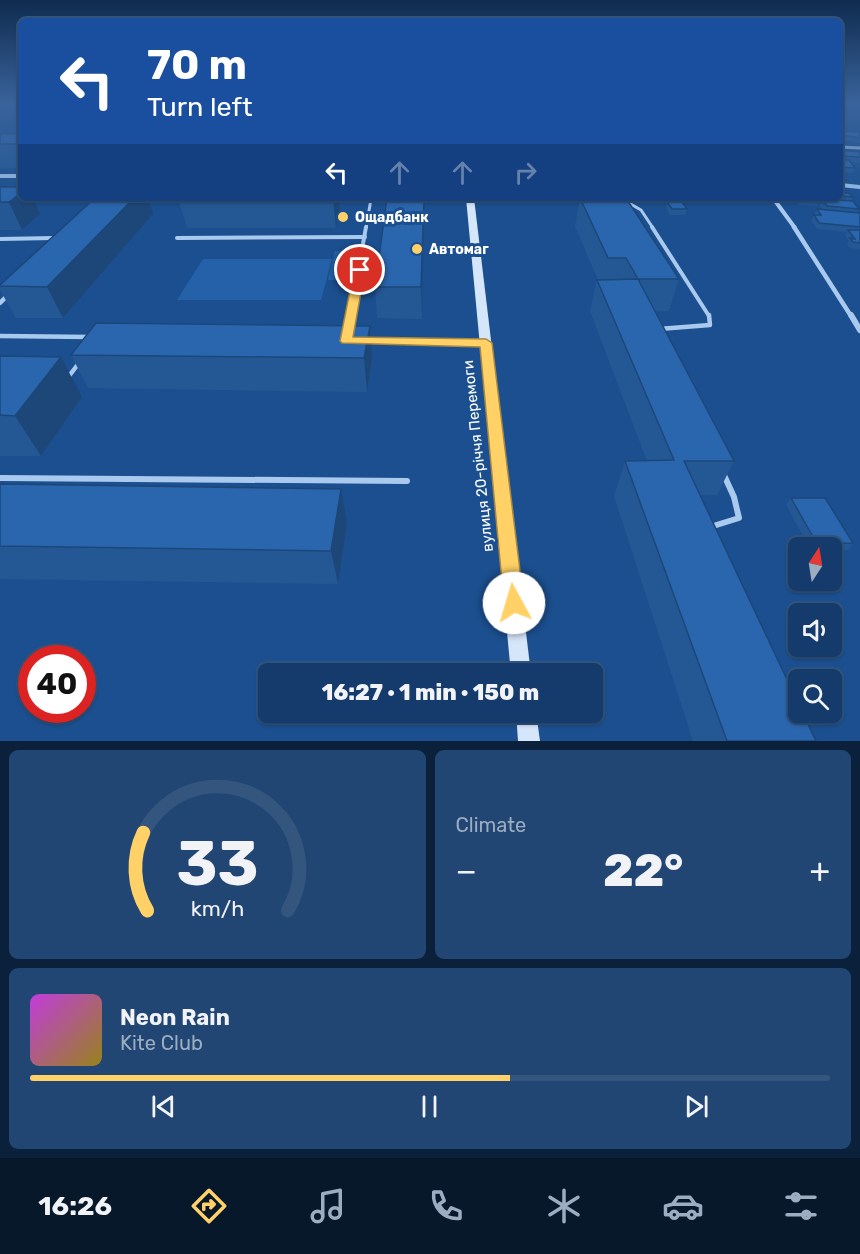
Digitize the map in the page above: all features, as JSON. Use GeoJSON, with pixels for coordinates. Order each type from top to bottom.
{"type":"FeatureCollection","features":[{"type":"Feature","properties":{"kind":"street"},"geometry":{"type":"LineString","coordinates":[[843,147],[860,148]]}},
{"type":"Feature","properties":{"kind":"street"},"geometry":{"type":"LineString","coordinates":[[0,176],[18,176]]}},
{"type":"Feature","properties":{"kind":"street"},"geometry":{"type":"LineString","coordinates":[[99,208],[107,201]]}},
{"type":"Feature","properties":{"kind":"street","name":"вулиця 20-річчя Перемоги"},"geometry":{"type":"LineString","coordinates":[[472,201],[521,663]]}},
{"type":"Feature","properties":{"kind":"street"},"geometry":{"type":"LineString","coordinates":[[775,201],[804,241],[860,330]]}},
{"type":"Feature","properties":{"kind":"street"},"geometry":{"type":"LineString","coordinates":[[0,303],[17,287]]}},
{"type":"Feature","properties":{"kind":"street"},"geometry":{"type":"LineString","coordinates":[[527,723],[529,741]]}},
{"type":"Feature","properties":{"kind":"lane"},"geometry":{"type":"LineString","coordinates":[[348,331],[371,201]]}},
{"type":"Feature","properties":{"kind":"lane"},"geometry":{"type":"LineString","coordinates":[[616,201],[645,201]]}},
{"type":"Feature","properties":{"kind":"lane"},"geometry":{"type":"LineString","coordinates":[[626,201],[641,210],[709,314],[710,325],[659,329],[663,338]]}},
{"type":"Feature","properties":{"kind":"lane"},"geometry":{"type":"LineString","coordinates":[[177,238],[365,237]]}},
{"type":"Feature","properties":{"kind":"lane"},"geometry":{"type":"LineString","coordinates":[[0,239],[57,238]]}},
{"type":"Feature","properties":{"kind":"lane"},"geometry":{"type":"LineString","coordinates":[[0,336],[99,337]]}},
{"type":"Feature","properties":{"kind":"lane"},"geometry":{"type":"LineString","coordinates":[[356,341],[486,343]]}},
{"type":"Feature","properties":{"kind":"lane"},"geometry":{"type":"LineString","coordinates":[[69,376],[81,360]]}},
{"type":"Feature","properties":{"kind":"lane"},"geometry":{"type":"LineString","coordinates":[[714,536],[710,526],[739,518],[734,497],[720,465]]}},
{"type":"Feature","properties":{"kind":"lane"},"geometry":{"type":"LineString","coordinates":[[0,478],[407,482]]}},
{"type":"Feature","properties":{"kind":"shaded area"},"geometry":{"type":"Polygon","coordinates":[[[335,251],[360,251],[355,280],[328,280],[335,251]]]}},
{"type":"Feature","properties":{"kind":"shaded area"},"geometry":{"type":"Polygon","coordinates":[[[203,259],[332,259],[321,300],[177,300],[203,259]]]}},
{"type":"Feature","properties":{"kind":"building"},"geometry":{"type":"Polygon","coordinates":[[[0,137],[18,137],[18,144],[0,144],[0,137]]]}},
{"type":"Feature","properties":{"kind":"building"},"geometry":{"type":"Polygon","coordinates":[[[843,150],[860,152],[860,157],[843,156],[843,150]]]}},
{"type":"Feature","properties":{"kind":"building"},"geometry":{"type":"Polygon","coordinates":[[[843,160],[849,160],[855,168],[843,167],[843,160]]]}},
{"type":"Feature","properties":{"kind":"building"},"geometry":{"type":"Polygon","coordinates":[[[0,187],[18,187],[18,195],[9,202],[0,202],[0,187]]]}},
{"type":"Feature","properties":{"kind":"building"},"geometry":{"type":"Polygon","coordinates":[[[843,193],[848,193],[853,197],[843,196],[843,193]]]}},
{"type":"Feature","properties":{"kind":"building"},"geometry":{"type":"Polygon","coordinates":[[[92,201],[131,201],[47,287],[0,285],[92,201]]]}},
{"type":"Feature","properties":{"kind":"building"},"geometry":{"type":"Polygon","coordinates":[[[387,201],[424,201],[421,287],[375,287],[387,201]]]}},
{"type":"Feature","properties":{"kind":"building"},"geometry":{"type":"Polygon","coordinates":[[[581,201],[628,201],[679,279],[638,279],[626,258],[608,258],[581,201]]]}},
{"type":"Feature","properties":{"kind":"building"},"geometry":{"type":"Polygon","coordinates":[[[823,201],[853,201],[859,209],[827,206],[823,201]]]}},
{"type":"Feature","properties":{"kind":"building"},"geometry":{"type":"Polygon","coordinates":[[[667,202],[682,202],[687,209],[672,209],[667,202]]]}},
{"type":"Feature","properties":{"kind":"building"},"geometry":{"type":"Polygon","coordinates":[[[817,209],[860,213],[860,227],[819,223],[814,215],[821,215],[817,209]]]}},
{"type":"Feature","properties":{"kind":"building"},"geometry":{"type":"Polygon","coordinates":[[[848,230],[860,230],[860,243],[853,242],[850,238],[855,239],[848,230]]]}},
{"type":"Feature","properties":{"kind":"building"},"geometry":{"type":"Polygon","coordinates":[[[638,279],[734,461],[684,461],[788,682],[788,723],[807,723],[816,741],[727,741],[625,461],[674,460],[597,280],[638,279]]]}},
{"type":"Feature","properties":{"kind":"building"},"geometry":{"type":"Polygon","coordinates":[[[96,323],[370,326],[364,358],[71,355],[96,323]]]}},
{"type":"Feature","properties":{"kind":"building"},"geometry":{"type":"Polygon","coordinates":[[[0,356],[61,357],[15,416],[0,415],[0,356]]]}},
{"type":"Feature","properties":{"kind":"building"},"geometry":{"type":"Polygon","coordinates":[[[0,484],[341,489],[331,551],[0,546],[0,484]]]}},
{"type":"Feature","properties":{"kind":"building"},"geometry":{"type":"Polygon","coordinates":[[[791,498],[825,498],[853,543],[842,543],[842,537],[813,537],[791,498]]]}},
{"type":"Feature","properties":{"kind":"waterway"},"geometry":{"type":"LineString","coordinates":[[843,185],[860,187]]}},
{"type":"Feature","properties":{"kind":"place","name":"Ощадбанк"},"geometry":{"type":"Point","coordinates":[343,217]}},
{"type":"Feature","properties":{"kind":"place","name":"Автомаг"},"geometry":{"type":"Point","coordinates":[417,249]}},
{"type":"Feature","properties":{"kind":"route"},"geometry":{"type":"LineString","coordinates":[[360,270],[346,341],[486,343],[514,603]]}}]}
